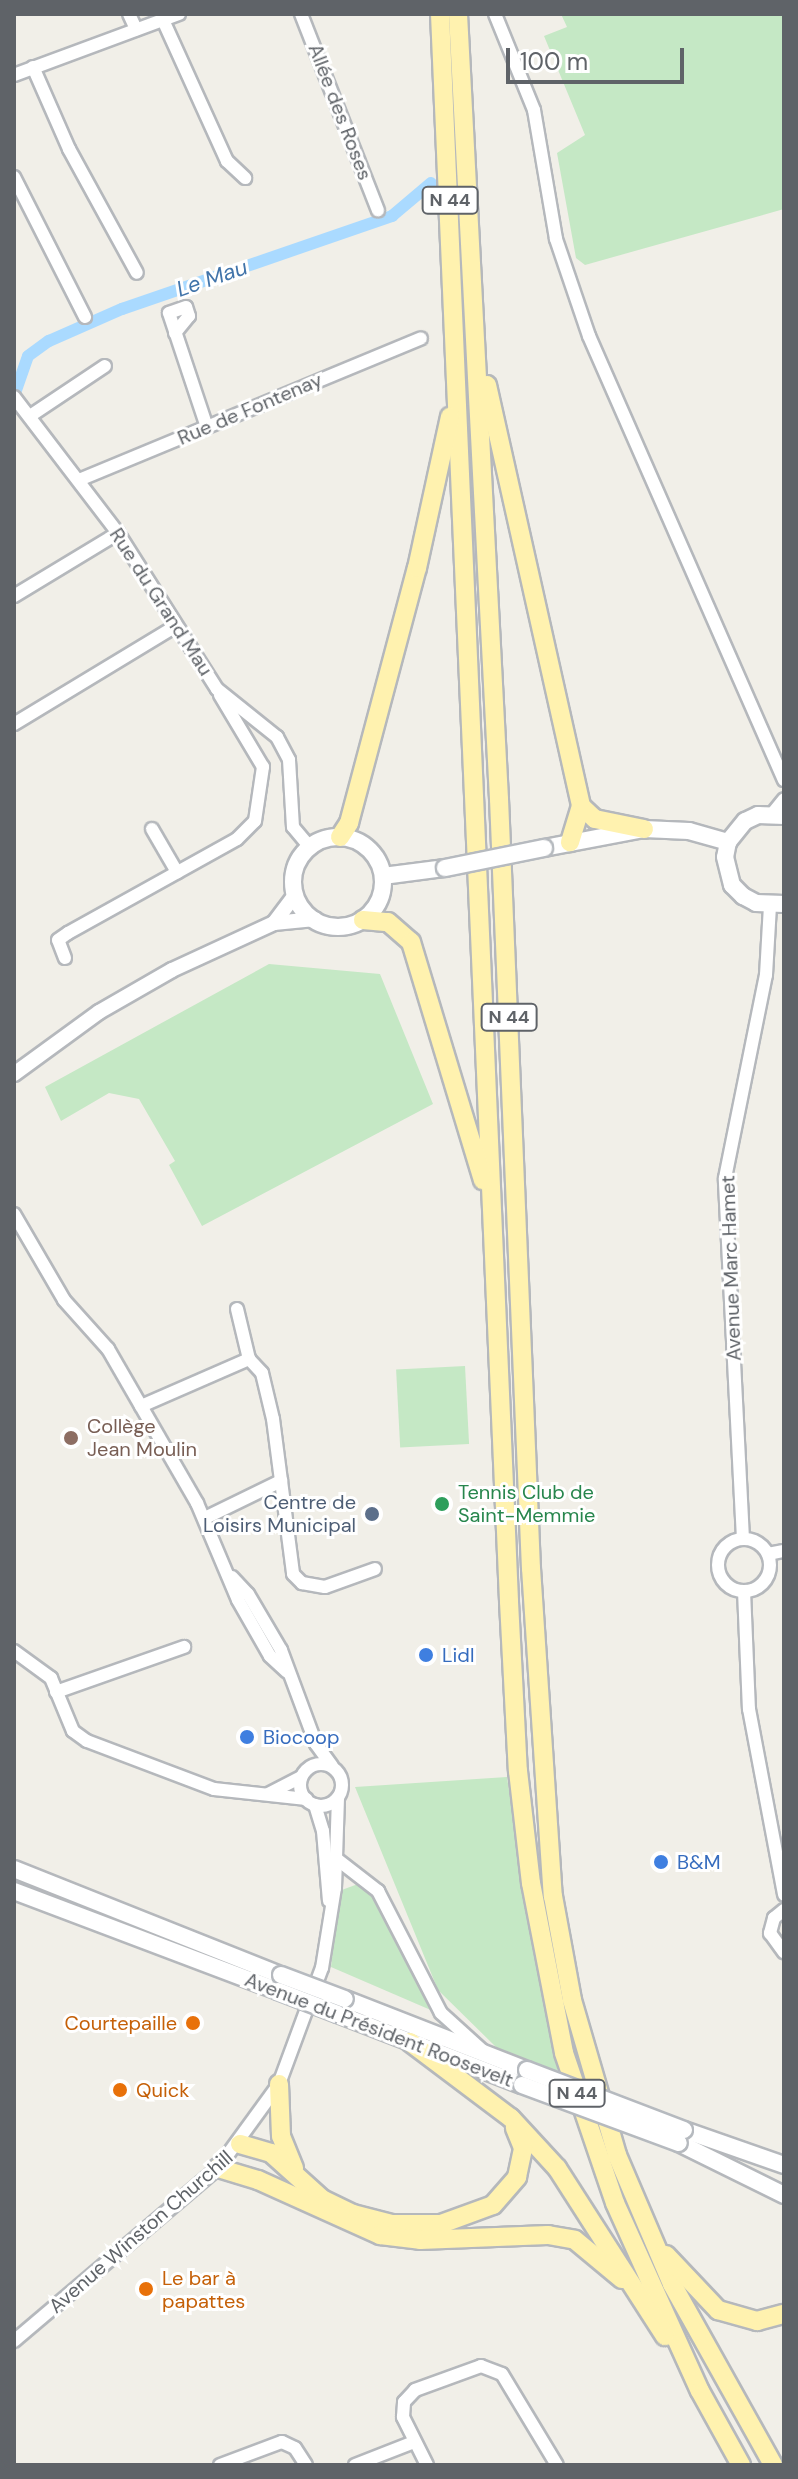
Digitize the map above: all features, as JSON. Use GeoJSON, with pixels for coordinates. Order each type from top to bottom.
{"type":"FeatureCollection","features":[{"type":"Feature","properties":{"kind":"main road","name":"N 44"},"geometry":{"type":"LineString","coordinates":[[440,14],[518,1771],[531,1883],[564,2053],[615,2203],[700,2391],[741,2465]]}},
{"type":"Feature","properties":{"kind":"main road","name":"N 44"},"geometry":{"type":"LineString","coordinates":[[458,14],[545,1825],[561,1945],[583,2043],[617,2155],[650,2236],[715,2366],[773,2465]]}},
{"type":"Feature","properties":{"kind":"main road"},"geometry":{"type":"LineString","coordinates":[[472,291],[493,423],[581,806],[570,842]]}},
{"type":"Feature","properties":{"kind":"main road"},"geometry":{"type":"LineString","coordinates":[[340,837],[349,823],[417,568],[456,387]]}},
{"type":"Feature","properties":{"kind":"main road"},"geometry":{"type":"LineString","coordinates":[[581,806],[595,819],[644,829],[689,831],[728,842]]}},
{"type":"Feature","properties":{"kind":"main road"},"geometry":{"type":"LineString","coordinates":[[777,905],[756,903],[732,885],[725,857],[728,842],[745,821],[778,815]]}},
{"type":"Feature","properties":{"kind":"main road"},"geometry":{"type":"LineString","coordinates":[[383,876],[445,868],[644,829]]}},
{"type":"Feature","properties":{"kind":"main road"},"geometry":{"type":"LineString","coordinates":[[363,920],[379,901],[383,876],[363,845],[340,837],[310,847],[296,868],[295,895],[315,919],[336,927],[363,920],[388,922],[411,942],[474,1138],[494,1225]]}},
{"type":"Feature","properties":{"kind":"main road","name":"Avenue du Président Roosevelt"},"geometry":{"type":"LineString","coordinates":[[14,1869],[280,1983],[342,2007],[488,2054],[524,2077]]}},
{"type":"Feature","properties":{"kind":"main road","name":"Avenue du Président Roosevelt"},"geometry":{"type":"LineString","coordinates":[[14,1891],[280,1983]]}},
{"type":"Feature","properties":{"kind":"main road","name":"Avenue du Président Roosevelt"},"geometry":{"type":"LineString","coordinates":[[342,2007],[410,2042],[524,2077],[681,2137],[784,2165]]}},
{"type":"Feature","properties":{"kind":"main road"},"geometry":{"type":"LineString","coordinates":[[410,2042],[511,2118],[557,2168],[700,2391]]}},
{"type":"Feature","properties":{"kind":"main road"},"geometry":{"type":"LineString","coordinates":[[279,2084],[281,2136],[300,2178]]}},
{"type":"Feature","properties":{"kind":"main road"},"geometry":{"type":"LineString","coordinates":[[238,2146],[271,2153],[322,2199],[392,2224],[441,2224],[475,2215],[493,2205],[517,2177],[523,2148],[511,2118]]}},
{"type":"Feature","properties":{"kind":"main road","name":"Avenue du Président Roosevelt"},"geometry":{"type":"LineString","coordinates":[[681,2137],[784,2195]]}},
{"type":"Feature","properties":{"kind":"main road"},"geometry":{"type":"LineString","coordinates":[[238,2146],[258,2180]]}},
{"type":"Feature","properties":{"kind":"main road"},"geometry":{"type":"LineString","coordinates":[[218,2168],[258,2180],[380,2235],[420,2240],[548,2235],[575,2240],[636,2291]]}},
{"type":"Feature","properties":{"kind":"main road"},"geometry":{"type":"LineString","coordinates":[[650,2236],[718,2310],[757,2321],[784,2314]]}},
{"type":"Feature","properties":{"kind":"street"},"geometry":{"type":"LineString","coordinates":[[129,14],[136,29]]}},
{"type":"Feature","properties":{"kind":"street"},"geometry":{"type":"LineString","coordinates":[[14,75],[179,14]]}},
{"type":"Feature","properties":{"kind":"street","name":"Allée des Roses"},"geometry":{"type":"LineString","coordinates":[[301,14],[378,210]]}},
{"type":"Feature","properties":{"kind":"street"},"geometry":{"type":"LineString","coordinates":[[495,14],[534,110],[556,239],[589,336],[784,780]]}},
{"type":"Feature","properties":{"kind":"street"},"geometry":{"type":"LineString","coordinates":[[163,20],[227,161],[245,178]]}},
{"type":"Feature","properties":{"kind":"street"},"geometry":{"type":"LineString","coordinates":[[33,67],[69,149],[137,273]]}},
{"type":"Feature","properties":{"kind":"street"},"geometry":{"type":"LineString","coordinates":[[14,177],[85,317]]}},
{"type":"Feature","properties":{"kind":"street"},"geometry":{"type":"LineString","coordinates":[[175,333],[207,427]]}},
{"type":"Feature","properties":{"kind":"street","name":"Rue de Fontenay"},"geometry":{"type":"LineString","coordinates":[[79,480],[421,338]]}},
{"type":"Feature","properties":{"kind":"street"},"geometry":{"type":"LineString","coordinates":[[22,407],[105,366]]}},
{"type":"Feature","properties":{"kind":"street","name":"Rue du Grand Mau"},"geometry":{"type":"LineString","coordinates":[[22,407],[118,533],[217,689],[277,737],[289,760],[293,827],[310,847]]}},
{"type":"Feature","properties":{"kind":"street"},"geometry":{"type":"LineString","coordinates":[[14,596],[118,533]]}},
{"type":"Feature","properties":{"kind":"street"},"geometry":{"type":"LineString","coordinates":[[14,724],[176,626]]}},
{"type":"Feature","properties":{"kind":"street"},"geometry":{"type":"LineString","coordinates":[[65,958],[58,940],[245,833],[260,807],[259,755],[217,689]]}},
{"type":"Feature","properties":{"kind":"street"},"geometry":{"type":"LineString","coordinates":[[778,815],[784,799]]}},
{"type":"Feature","properties":{"kind":"street"},"geometry":{"type":"LineString","coordinates":[[152,829],[177,872]]}},
{"type":"Feature","properties":{"kind":"street"},"geometry":{"type":"LineString","coordinates":[[274,923],[295,895]]}},
{"type":"Feature","properties":{"kind":"street","name":"Avenue Marc Hamet"},"geometry":{"type":"LineString","coordinates":[[743,1539],[725,1178],[777,905]]}},
{"type":"Feature","properties":{"kind":"street"},"geometry":{"type":"LineString","coordinates":[[14,1074],[99,1012],[172,970],[274,923],[315,919]]}},
{"type":"Feature","properties":{"kind":"street"},"geometry":{"type":"LineString","coordinates":[[14,1214],[64,1300],[108,1349],[205,1518],[232,1577],[248,1594],[281,1650],[316,1744],[342,1777],[338,1798],[338,1860],[331,1916]]}},
{"type":"Feature","properties":{"kind":"street"},"geometry":{"type":"LineString","coordinates":[[237,1309],[249,1359],[262,1373],[281,1481],[290,1563],[302,1583],[339,1585],[375,1569]]}},
{"type":"Feature","properties":{"kind":"street"},"geometry":{"type":"LineString","coordinates":[[141,1406],[249,1359]]}},
{"type":"Feature","properties":{"kind":"street"},"geometry":{"type":"LineString","coordinates":[[205,1518],[281,1481]]}},
{"type":"Feature","properties":{"kind":"street"},"geometry":{"type":"LineString","coordinates":[[743,1539],[758,1543],[768,1554],[766,1579],[744,1591],[729,1587],[717,1566],[728,1544],[743,1539]]}},
{"type":"Feature","properties":{"kind":"street"},"geometry":{"type":"LineString","coordinates":[[768,1554],[784,1551]]}},
{"type":"Feature","properties":{"kind":"street"},"geometry":{"type":"LineString","coordinates":[[744,1591],[749,1709],[784,1895]]}},
{"type":"Feature","properties":{"kind":"street"},"geometry":{"type":"LineString","coordinates":[[56,1692],[184,1647]]}},
{"type":"Feature","properties":{"kind":"street"},"geometry":{"type":"LineString","coordinates":[[14,1651],[42,1668],[73,1731],[87,1741],[214,1789],[310,1802],[338,1798]]}},
{"type":"Feature","properties":{"kind":"street"},"geometry":{"type":"LineString","coordinates":[[316,1744],[304,1773],[310,1802],[323,1831],[331,1916]]}},
{"type":"Feature","properties":{"kind":"street"},"geometry":{"type":"LineString","coordinates":[[268,1794],[317,1763],[332,1766]]}},
{"type":"Feature","properties":{"kind":"street"},"geometry":{"type":"LineString","coordinates":[[338,1860],[378,1891],[441,2013],[488,2054]]}},
{"type":"Feature","properties":{"kind":"street"},"geometry":{"type":"LineString","coordinates":[[784,1910],[774,1918],[770,1933],[784,1952]]}},
{"type":"Feature","properties":{"kind":"street","name":"Avenue Winston Churchill"},"geometry":{"type":"LineString","coordinates":[[14,2341],[218,2168],[238,2146],[279,2084],[318,1984],[331,1916]]}},
{"type":"Feature","properties":{"kind":"street"},"geometry":{"type":"LineString","coordinates":[[427,2465],[403,2417],[407,2396],[473,2368],[490,2367],[502,2374],[557,2465]]}},
{"type":"Feature","properties":{"kind":"street"},"geometry":{"type":"LineString","coordinates":[[220,2465],[282,2442],[295,2448],[306,2465]]}},
{"type":"Feature","properties":{"kind":"street"},"geometry":{"type":"LineString","coordinates":[[355,2465],[414,2442]]}},
{"type":"Feature","properties":{"kind":"green space"},"geometry":{"type":"Polygon","coordinates":[[[561,14],[784,14],[784,209],[585,265],[576,258],[557,153],[585,135],[544,36],[567,27],[561,14]]]}},
{"type":"Feature","properties":{"kind":"green space"},"geometry":{"type":"Polygon","coordinates":[[[269,964],[380,974],[433,1104],[202,1226],[169,1165],[175,1161],[139,1099],[109,1093],[61,1121],[45,1087],[269,964]]]}},
{"type":"Feature","properties":{"kind":"green space"},"geometry":{"type":"Polygon","coordinates":[[[465,1366],[469,1444],[400,1448],[396,1370],[465,1366]]]}},
{"type":"Feature","properties":{"kind":"green space"},"geometry":{"type":"Polygon","coordinates":[[[507,1777],[558,2072],[497,2048],[438,1990],[355,1787],[507,1777]]]}},
{"type":"Feature","properties":{"kind":"green space"},"geometry":{"type":"Polygon","coordinates":[[[358,1884],[373,1890],[433,2011],[331,1967],[339,1891],[358,1884]]]}},
{"type":"Feature","properties":{"kind":"waterway","name":"Le Mau"},"geometry":{"type":"LineString","coordinates":[[14,396],[28,356],[49,341],[122,309],[392,216],[431,183]]}},
{"type":"Feature","properties":{"kind":"place","name":"Collège Jean Moulin"},"geometry":{"type":"Point","coordinates":[71,1438]}},
{"type":"Feature","properties":{"kind":"place","name":"Tennis Club de Saint-Memmie"},"geometry":{"type":"Point","coordinates":[442,1504]}},
{"type":"Feature","properties":{"kind":"place","name":"Centre de Loisirs Municipal"},"geometry":{"type":"Point","coordinates":[372,1514]}},
{"type":"Feature","properties":{"kind":"place","name":"Lidl"},"geometry":{"type":"Point","coordinates":[426,1655]}},
{"type":"Feature","properties":{"kind":"place","name":"Biocoop"},"geometry":{"type":"Point","coordinates":[247,1737]}},
{"type":"Feature","properties":{"kind":"place","name":"B&M"},"geometry":{"type":"Point","coordinates":[661,1862]}},
{"type":"Feature","properties":{"kind":"place","name":"Courtepaille"},"geometry":{"type":"Point","coordinates":[193,2023]}},
{"type":"Feature","properties":{"kind":"place","name":"Quick"},"geometry":{"type":"Point","coordinates":[120,2090]}},
{"type":"Feature","properties":{"kind":"place","name":"Le bar à papattes"},"geometry":{"type":"Point","coordinates":[146,2289]}}]}
